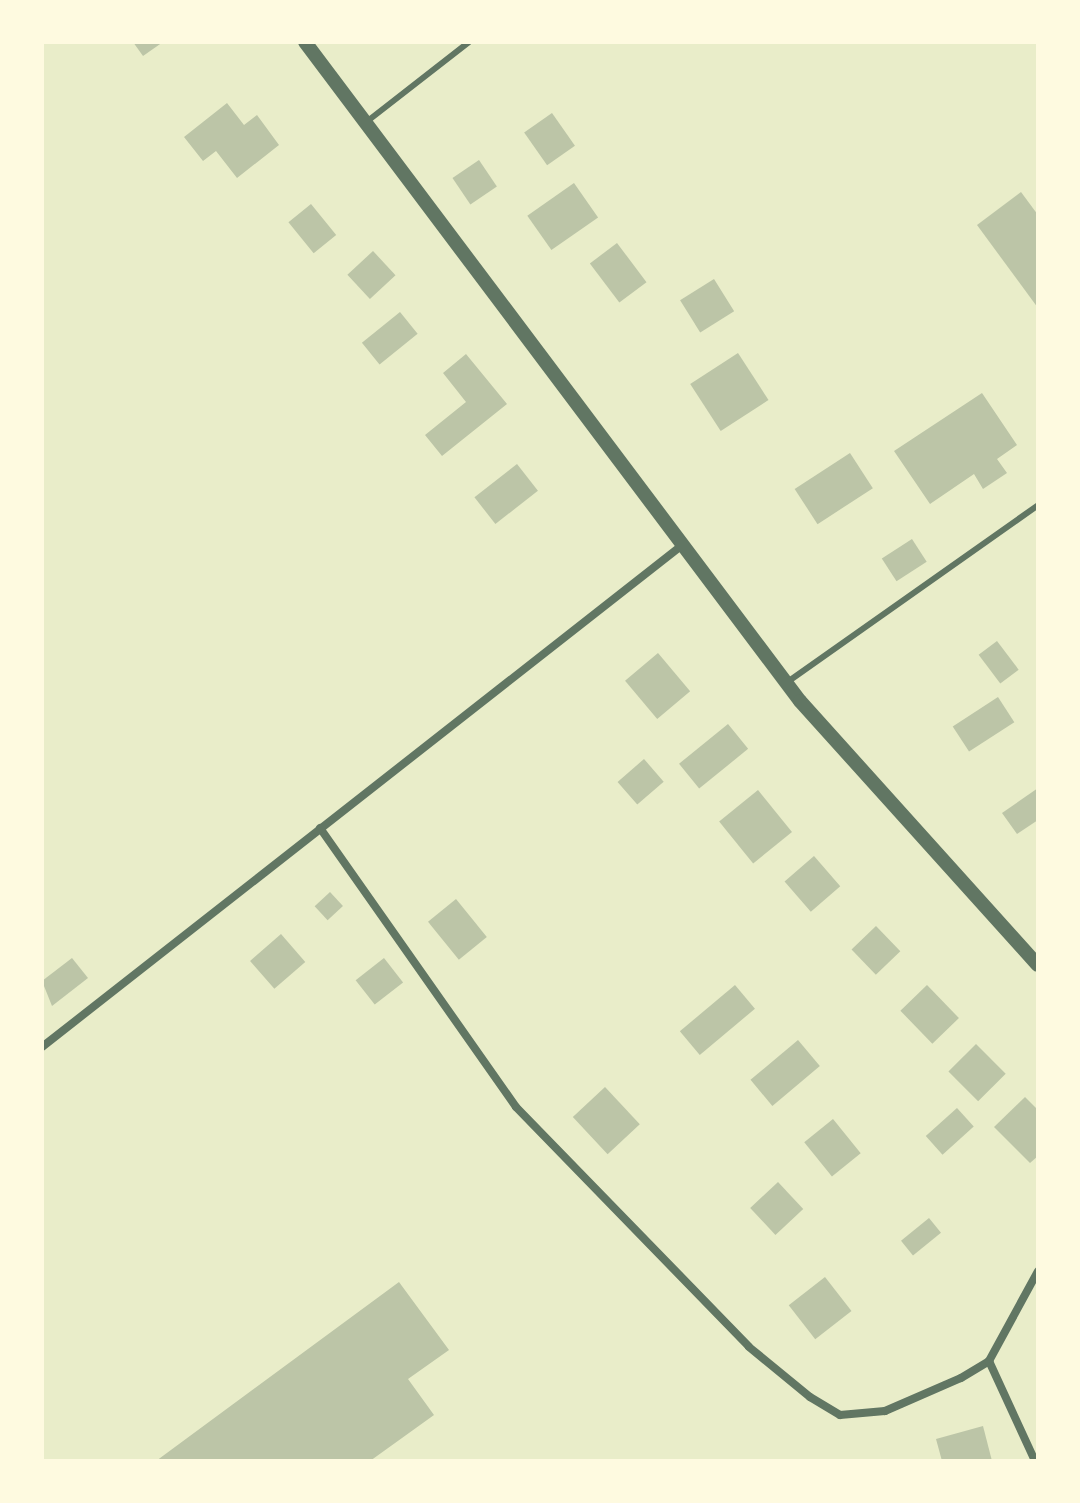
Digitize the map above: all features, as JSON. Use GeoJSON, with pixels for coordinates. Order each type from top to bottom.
{"type":"FeatureCollection","features":[{"type":"Feature","properties":{"kind":"street"},"geometry":{"type":"LineString","coordinates":[[305,42],[680,547],[786,683],[1038,965]]}},
{"type":"Feature","properties":{"kind":"street"},"geometry":{"type":"LineString","coordinates":[[42,1047],[680,547]]}},
{"type":"Feature","properties":{"kind":"street"},"geometry":{"type":"LineString","coordinates":[[320,828],[516,1107],[785,1381],[840,1415],[885,1411],[989,1361],[1038,1271]]}},
{"type":"Feature","properties":{"kind":"street"},"geometry":{"type":"LineString","coordinates":[[989,1361],[1035,1461]]}},
{"type":"Feature","properties":{"kind":"lane"},"geometry":{"type":"LineString","coordinates":[[365,123],[469,42]]}},
{"type":"Feature","properties":{"kind":"lane"},"geometry":{"type":"LineString","coordinates":[[786,683],[1038,505]]}},
{"type":"Feature","properties":{"kind":"building"},"geometry":{"type":"Polygon","coordinates":[[[133,42],[163,42],[143,56],[133,42]]]}},
{"type":"Feature","properties":{"kind":"building"},"geometry":{"type":"Polygon","coordinates":[[[227,103],[244,125],[257,115],[279,145],[237,178],[216,151],[203,161],[184,137],[227,103]]]}},
{"type":"Feature","properties":{"kind":"building"},"geometry":{"type":"Polygon","coordinates":[[[552,113],[575,146],[547,165],[524,133],[552,113]]]}},
{"type":"Feature","properties":{"kind":"building"},"geometry":{"type":"Polygon","coordinates":[[[479,160],[497,187],[470,204],[452,178],[479,160]]]}},
{"type":"Feature","properties":{"kind":"building"},"geometry":{"type":"Polygon","coordinates":[[[574,183],[598,217],[551,250],[527,216],[574,183]]]}},
{"type":"Feature","properties":{"kind":"building"},"geometry":{"type":"Polygon","coordinates":[[[1021,192],[1038,215],[1038,308],[977,225],[1021,192]]]}},
{"type":"Feature","properties":{"kind":"building"},"geometry":{"type":"Polygon","coordinates":[[[311,204],[336,235],[314,253],[288,222],[311,204]]]}},
{"type":"Feature","properties":{"kind":"building"},"geometry":{"type":"Polygon","coordinates":[[[617,243],[646,282],[619,303],[590,263],[617,243]]]}},
{"type":"Feature","properties":{"kind":"building"},"geometry":{"type":"Polygon","coordinates":[[[373,251],[396,275],[370,299],[347,275],[373,251]]]}},
{"type":"Feature","properties":{"kind":"building"},"geometry":{"type":"Polygon","coordinates":[[[714,279],[734,311],[700,332],[680,300],[714,279]]]}},
{"type":"Feature","properties":{"kind":"building"},"geometry":{"type":"Polygon","coordinates":[[[400,312],[418,334],[380,365],[362,343],[400,312]]]}},
{"type":"Feature","properties":{"kind":"building"},"geometry":{"type":"Polygon","coordinates":[[[738,353],[768,400],[721,431],[690,384],[738,353]]]}},
{"type":"Feature","properties":{"kind":"building"},"geometry":{"type":"Polygon","coordinates":[[[466,354],[507,404],[442,456],[425,435],[466,402],[443,373],[466,354]]]}},
{"type":"Feature","properties":{"kind":"building"},"geometry":{"type":"Polygon","coordinates":[[[982,393],[1017,445],[997,459],[1007,473],[983,489],[974,474],[930,504],[894,451],[982,393]]]}},
{"type":"Feature","properties":{"kind":"building"},"geometry":{"type":"Polygon","coordinates":[[[850,453],[873,488],[818,524],[795,489],[850,453]]]}},
{"type":"Feature","properties":{"kind":"building"},"geometry":{"type":"Polygon","coordinates":[[[517,464],[538,491],[495,524],[474,497],[517,464]]]}},
{"type":"Feature","properties":{"kind":"building"},"geometry":{"type":"Polygon","coordinates":[[[912,539],[927,562],[897,581],[882,559],[912,539]]]}},
{"type":"Feature","properties":{"kind":"building"},"geometry":{"type":"Polygon","coordinates":[[[997,641],[1019,670],[1000,684],[979,655],[997,641]]]}},
{"type":"Feature","properties":{"kind":"building"},"geometry":{"type":"Polygon","coordinates":[[[658,653],[690,691],[657,719],[625,681],[658,653]]]}},
{"type":"Feature","properties":{"kind":"building"},"geometry":{"type":"Polygon","coordinates":[[[998,697],[1014,722],[969,752],[953,726],[998,697]]]}},
{"type":"Feature","properties":{"kind":"building"},"geometry":{"type":"Polygon","coordinates":[[[728,724],[748,749],[699,789],[679,764],[728,724]]]}},
{"type":"Feature","properties":{"kind":"building"},"geometry":{"type":"Polygon","coordinates":[[[644,759],[664,782],[637,805],[618,782],[644,759]]]}},
{"type":"Feature","properties":{"kind":"building"},"geometry":{"type":"Polygon","coordinates":[[[1038,788],[1038,820],[1017,834],[1002,813],[1038,788]]]}},
{"type":"Feature","properties":{"kind":"building"},"geometry":{"type":"Polygon","coordinates":[[[758,790],[792,832],[753,863],[719,821],[758,790]]]}},
{"type":"Feature","properties":{"kind":"building"},"geometry":{"type":"Polygon","coordinates":[[[814,856],[840,886],[811,912],[785,882],[814,856]]]}},
{"type":"Feature","properties":{"kind":"building"},"geometry":{"type":"Polygon","coordinates":[[[330,892],[343,906],[328,920],[315,906],[330,892]]]}},
{"type":"Feature","properties":{"kind":"building"},"geometry":{"type":"Polygon","coordinates":[[[456,899],[487,937],[459,960],[428,922],[456,899]]]}},
{"type":"Feature","properties":{"kind":"building"},"geometry":{"type":"Polygon","coordinates":[[[876,926],[900,951],[876,975],[852,950],[876,926]]]}},
{"type":"Feature","properties":{"kind":"building"},"geometry":{"type":"Polygon","coordinates":[[[281,934],[305,962],[274,989],[250,961],[281,934]]]}},
{"type":"Feature","properties":{"kind":"building"},"geometry":{"type":"Polygon","coordinates":[[[72,958],[88,978],[52,1006],[42,981],[72,958]]]}},
{"type":"Feature","properties":{"kind":"building"},"geometry":{"type":"Polygon","coordinates":[[[384,958],[403,982],[375,1005],[356,980],[384,958]]]}},
{"type":"Feature","properties":{"kind":"building"},"geometry":{"type":"Polygon","coordinates":[[[735,985],[755,1009],[700,1055],[680,1031],[735,985]]]}},
{"type":"Feature","properties":{"kind":"building"},"geometry":{"type":"Polygon","coordinates":[[[927,985],[959,1018],[932,1044],[900,1011],[927,985]]]}},
{"type":"Feature","properties":{"kind":"building"},"geometry":{"type":"Polygon","coordinates":[[[798,1040],[820,1066],[772,1106],[751,1080],[798,1040]]]}},
{"type":"Feature","properties":{"kind":"building"},"geometry":{"type":"Polygon","coordinates":[[[976,1044],[1006,1074],[978,1101],[948,1072],[976,1044]]]}},
{"type":"Feature","properties":{"kind":"building"},"geometry":{"type":"Polygon","coordinates":[[[605,1087],[640,1124],[608,1154],[573,1117],[605,1087]]]}},
{"type":"Feature","properties":{"kind":"building"},"geometry":{"type":"Polygon","coordinates":[[[1025,1097],[1038,1110],[1038,1156],[1030,1163],[994,1127],[1025,1097]]]}},
{"type":"Feature","properties":{"kind":"building"},"geometry":{"type":"Polygon","coordinates":[[[957,1108],[974,1127],[943,1155],[926,1136],[957,1108]]]}},
{"type":"Feature","properties":{"kind":"building"},"geometry":{"type":"Polygon","coordinates":[[[833,1119],[861,1153],[832,1176],[804,1142],[833,1119]]]}},
{"type":"Feature","properties":{"kind":"building"},"geometry":{"type":"Polygon","coordinates":[[[778,1182],[803,1209],[775,1235],[750,1208],[778,1182]]]}},
{"type":"Feature","properties":{"kind":"building"},"geometry":{"type":"Polygon","coordinates":[[[929,1218],[941,1233],[913,1255],[901,1241],[929,1218]]]}},
{"type":"Feature","properties":{"kind":"building"},"geometry":{"type":"Polygon","coordinates":[[[825,1277],[851,1311],[815,1339],[789,1305],[825,1277]]]}},
{"type":"Feature","properties":{"kind":"building"},"geometry":{"type":"Polygon","coordinates":[[[399,1282],[449,1350],[408,1379],[434,1415],[370,1461],[156,1461],[399,1282]]]}},
{"type":"Feature","properties":{"kind":"building"},"geometry":{"type":"Polygon","coordinates":[[[983,1426],[992,1461],[942,1461],[936,1439],[983,1426]]]}}]}
